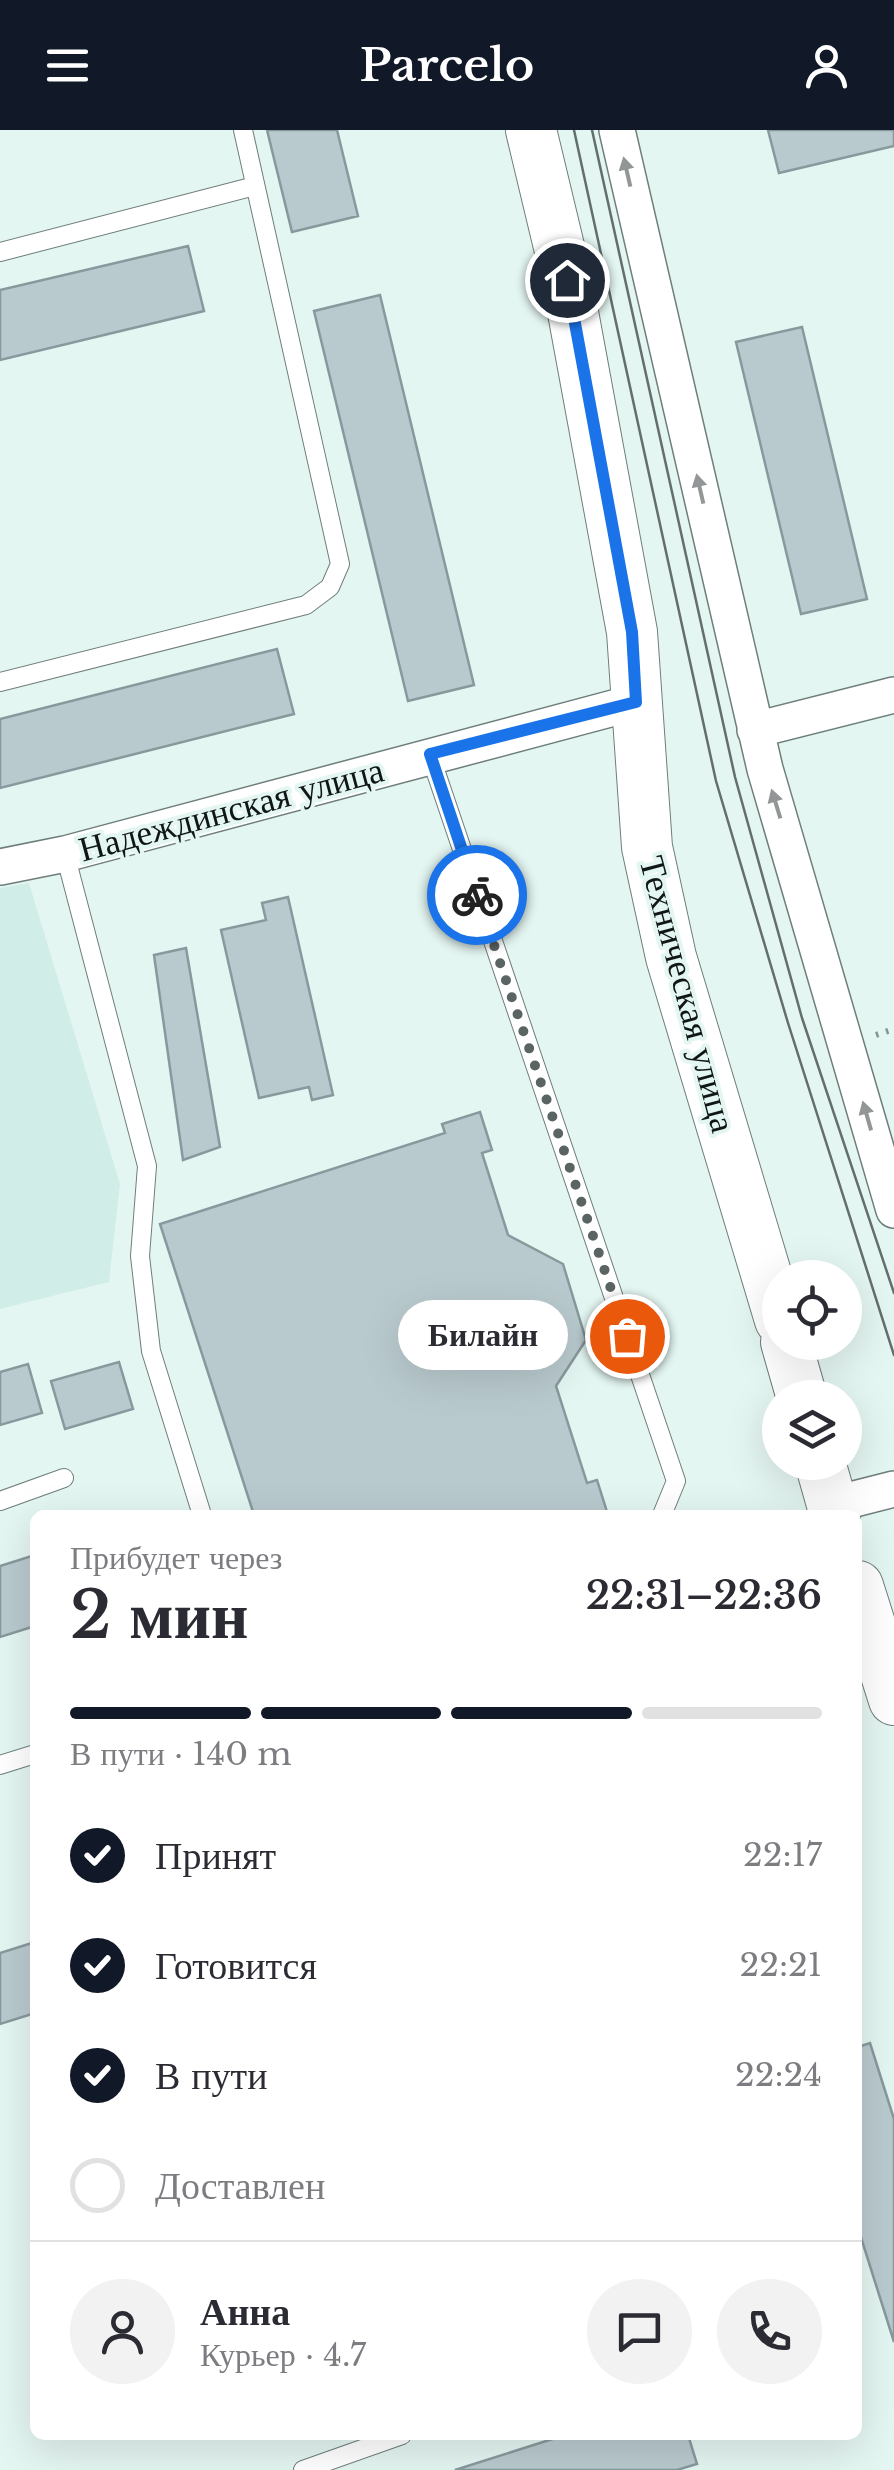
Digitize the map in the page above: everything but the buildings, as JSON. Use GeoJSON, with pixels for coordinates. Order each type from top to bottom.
{"type":"FeatureCollection","features":[{"type":"Feature","properties":{"kind":"main road","name":"Техническая улица"},"geometry":{"type":"LineString","coordinates":[[531,130],[567,280],[632,632],[648,847],[671,957],[762,1260]]}},
{"type":"Feature","properties":{"kind":"main road"},"geometry":{"type":"LineString","coordinates":[[862,1599],[894,1700]]}},
{"type":"Feature","properties":{"kind":"street"},"geometry":{"type":"LineString","coordinates":[[617,130],[755,730],[894,1210]]}},
{"type":"Feature","properties":{"kind":"street"},"geometry":{"type":"LineString","coordinates":[[755,730],[894,696]]}},
{"type":"Feature","properties":{"kind":"street","name":"Надеждинская улица"},"geometry":{"type":"LineString","coordinates":[[0,867],[64,854],[636,702]]}},
{"type":"Feature","properties":{"kind":"street"},"geometry":{"type":"LineString","coordinates":[[828,1499],[894,1488]]}},
{"type":"Feature","properties":{"kind":"lane"},"geometry":{"type":"LineString","coordinates":[[0,682],[306,605],[330,587],[340,564],[243,130]]}},
{"type":"Feature","properties":{"kind":"lane"},"geometry":{"type":"LineString","coordinates":[[0,252],[256,186]]}},
{"type":"Feature","properties":{"kind":"lane"},"geometry":{"type":"LineString","coordinates":[[430,754],[676,1480],[664,1510]]}},
{"type":"Feature","properties":{"kind":"lane"},"geometry":{"type":"LineString","coordinates":[[64,854],[147,1166],[140,1256],[151,1351],[200,1510]]}},
{"type":"Feature","properties":{"kind":"lane"},"geometry":{"type":"LineString","coordinates":[[0,1501],[64,1478]]}},
{"type":"Feature","properties":{"kind":"lane"},"geometry":{"type":"LineString","coordinates":[[0,1765],[30,1756]]}},
{"type":"Feature","properties":{"kind":"lane"},"geometry":{"type":"LineString","coordinates":[[302,2470],[388,2440]]}},
{"type":"Feature","properties":{"kind":"shaded area"},"geometry":{"type":"Polygon","coordinates":[[[29,883],[120,1184],[109,1282],[0,1309],[0,888],[29,883]]]}},
{"type":"Feature","properties":{"kind":"tram line"},"geometry":{"type":"LineString","coordinates":[[574,130],[716,781],[894,1355]]}},
{"type":"Feature","properties":{"kind":"tram line"},"geometry":{"type":"LineString","coordinates":[[592,130],[735,777],[802,1018],[894,1293]]}},
{"type":"Feature","properties":{"kind":"way so far"},"geometry":{"type":"LineString","coordinates":[[477,895],[627,1336]]}},
{"type":"Feature","properties":{"kind":"place","name":"Билайн"},"geometry":{"type":"Point","coordinates":[627,1336]}},
{"type":"Feature","properties":{"kind":"route"},"geometry":{"type":"LineString","coordinates":[[477,895],[430,754],[636,702],[632,632],[567,280]]}}]}
